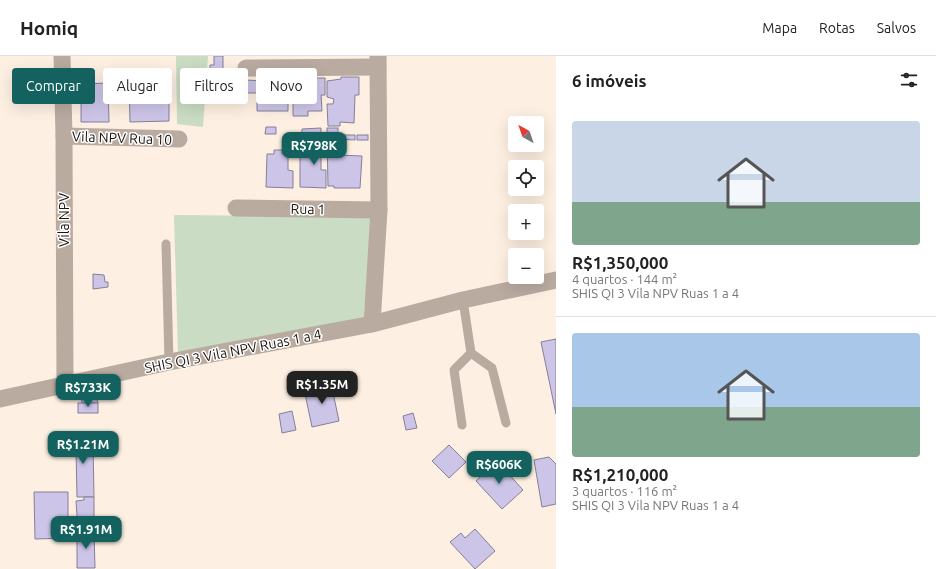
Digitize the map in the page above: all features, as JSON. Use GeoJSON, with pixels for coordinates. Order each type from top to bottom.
{"type":"FeatureCollection","features":[{"type":"Feature","properties":{"kind":"street","name":"Vila NPV"},"geometry":{"type":"LineString","coordinates":[[62,56],[64,136],[65,384]]}},
{"type":"Feature","properties":{"kind":"street"},"geometry":{"type":"LineString","coordinates":[[246,68],[378,62],[379,210],[372,324]]}},
{"type":"Feature","properties":{"kind":"street","name":"Vila NPV Rua 10"},"geometry":{"type":"LineString","coordinates":[[64,136],[179,139]]}},
{"type":"Feature","properties":{"kind":"street","name":"Rua 1"},"geometry":{"type":"LineString","coordinates":[[236,208],[379,210]]}},
{"type":"Feature","properties":{"kind":"street","name":"SHIS QI 3 Vila NPV Ruas 1 a 4"},"geometry":{"type":"LineString","coordinates":[[0,399],[168,362],[372,324],[463,300],[556,280]]}},
{"type":"Feature","properties":{"kind":"lane"},"geometry":{"type":"LineString","coordinates":[[166,244],[168,362]]}},
{"type":"Feature","properties":{"kind":"lane"},"geometry":{"type":"LineString","coordinates":[[463,300],[472,354],[492,368],[506,423]]}},
{"type":"Feature","properties":{"kind":"lane"},"geometry":{"type":"LineString","coordinates":[[462,425],[454,370],[472,354]]}},
{"type":"Feature","properties":{"kind":"green space"},"geometry":{"type":"Polygon","coordinates":[[[176,56],[208,56],[207,68],[180,68],[180,104],[205,104],[203,127],[177,124],[176,56]]]}},
{"type":"Feature","properties":{"kind":"green space"},"geometry":{"type":"Polygon","coordinates":[[[174,215],[371,217],[364,317],[178,354],[174,215]]]}},
{"type":"Feature","properties":{"kind":"building"},"geometry":{"type":"Polygon","coordinates":[[[214,56],[223,56],[223,68],[210,68],[210,65],[214,65],[214,56]]]}},
{"type":"Feature","properties":{"kind":"building"},"geometry":{"type":"Polygon","coordinates":[[[341,77],[359,77],[359,95],[355,95],[354,123],[340,122],[340,126],[328,126],[327,104],[333,104],[334,99],[327,97],[327,81],[341,79],[341,77]]]}},
{"type":"Feature","properties":{"kind":"building"},"geometry":{"type":"Polygon","coordinates":[[[317,78],[325,78],[325,95],[321,95],[322,111],[308,111],[308,116],[293,116],[293,104],[317,104],[317,78]]]}},
{"type":"Feature","properties":{"kind":"building"},"geometry":{"type":"Polygon","coordinates":[[[248,80],[256,81],[256,93],[248,93],[248,80]]]}},
{"type":"Feature","properties":{"kind":"building"},"geometry":{"type":"Polygon","coordinates":[[[95,83],[103,83],[103,104],[109,104],[109,122],[81,122],[81,104],[95,104],[95,83]]]}},
{"type":"Feature","properties":{"kind":"building"},"geometry":{"type":"Polygon","coordinates":[[[130,104],[169,104],[169,121],[130,122],[130,104]]]}},
{"type":"Feature","properties":{"kind":"building"},"geometry":{"type":"Polygon","coordinates":[[[257,104],[288,104],[288,111],[257,111],[257,104]]]}},
{"type":"Feature","properties":{"kind":"building"},"geometry":{"type":"Polygon","coordinates":[[[266,127],[276,127],[276,134],[265,134],[266,127]]]}},
{"type":"Feature","properties":{"kind":"building"},"geometry":{"type":"Polygon","coordinates":[[[321,128],[321,135],[302,135],[302,129],[321,128]]]}},
{"type":"Feature","properties":{"kind":"building"},"geometry":{"type":"Polygon","coordinates":[[[327,128],[338,128],[338,135],[327,135],[327,128]]]}},
{"type":"Feature","properties":{"kind":"building"},"geometry":{"type":"Polygon","coordinates":[[[327,135],[355,135],[355,140],[337,139],[337,155],[362,156],[360,188],[334,188],[334,186],[328,186],[327,135]]]}},
{"type":"Feature","properties":{"kind":"building"},"geometry":{"type":"Polygon","coordinates":[[[357,135],[368,135],[368,140],[357,140],[357,135]]]}},
{"type":"Feature","properties":{"kind":"building"},"geometry":{"type":"Polygon","coordinates":[[[315,136],[327,136],[327,156],[321,156],[321,170],[326,170],[326,188],[300,187],[300,154],[308,155],[309,150],[315,150],[315,136]]]}},
{"type":"Feature","properties":{"kind":"building"},"geometry":{"type":"Polygon","coordinates":[[[274,150],[282,150],[282,154],[288,154],[288,170],[293,171],[293,188],[266,187],[267,154],[274,154],[274,150]]]}},
{"type":"Feature","properties":{"kind":"building"},"geometry":{"type":"Polygon","coordinates":[[[93,274],[104,275],[105,282],[108,282],[108,287],[93,289],[93,274]]]}},
{"type":"Feature","properties":{"kind":"building"},"geometry":{"type":"Polygon","coordinates":[[[556,339],[556,414],[541,342],[556,339]]]}},
{"type":"Feature","properties":{"kind":"building"},"geometry":{"type":"Polygon","coordinates":[[[331,383],[339,421],[312,427],[304,389],[331,383]]]}},
{"type":"Feature","properties":{"kind":"building"},"geometry":{"type":"Polygon","coordinates":[[[95,393],[98,403],[82,403],[81,395],[95,393]]]}},
{"type":"Feature","properties":{"kind":"building"},"geometry":{"type":"Polygon","coordinates":[[[78,403],[98,403],[98,413],[78,413],[78,403]]]}},
{"type":"Feature","properties":{"kind":"building"},"geometry":{"type":"Polygon","coordinates":[[[292,411],[296,430],[282,433],[279,414],[292,411]]]}},
{"type":"Feature","properties":{"kind":"building"},"geometry":{"type":"Polygon","coordinates":[[[413,413],[417,428],[406,430],[403,416],[413,413]]]}},
{"type":"Feature","properties":{"kind":"building"},"geometry":{"type":"Polygon","coordinates":[[[66,436],[89,437],[88,446],[93,446],[94,497],[77,497],[76,451],[66,451],[66,436]]]}},
{"type":"Feature","properties":{"kind":"building"},"geometry":{"type":"Polygon","coordinates":[[[449,445],[466,462],[449,478],[432,461],[449,445]]]}},
{"type":"Feature","properties":{"kind":"building"},"geometry":{"type":"Polygon","coordinates":[[[549,457],[556,464],[556,504],[542,507],[534,460],[549,457]]]}},
{"type":"Feature","properties":{"kind":"building"},"geometry":{"type":"Polygon","coordinates":[[[497,461],[523,490],[502,509],[476,481],[497,461]]]}},
{"type":"Feature","properties":{"kind":"building"},"geometry":{"type":"Polygon","coordinates":[[[34,492],[68,492],[68,538],[35,539],[34,492]]]}},
{"type":"Feature","properties":{"kind":"building"},"geometry":{"type":"Polygon","coordinates":[[[84,497],[94,497],[94,527],[78,529],[76,501],[84,500],[84,497]]]}},
{"type":"Feature","properties":{"kind":"building"},"geometry":{"type":"Polygon","coordinates":[[[475,529],[495,551],[475,569],[450,542],[461,533],[465,538],[475,529]]]}},
{"type":"Feature","properties":{"kind":"building"},"geometry":{"type":"Polygon","coordinates":[[[77,532],[94,532],[95,568],[77,568],[77,532]]]}}]}
